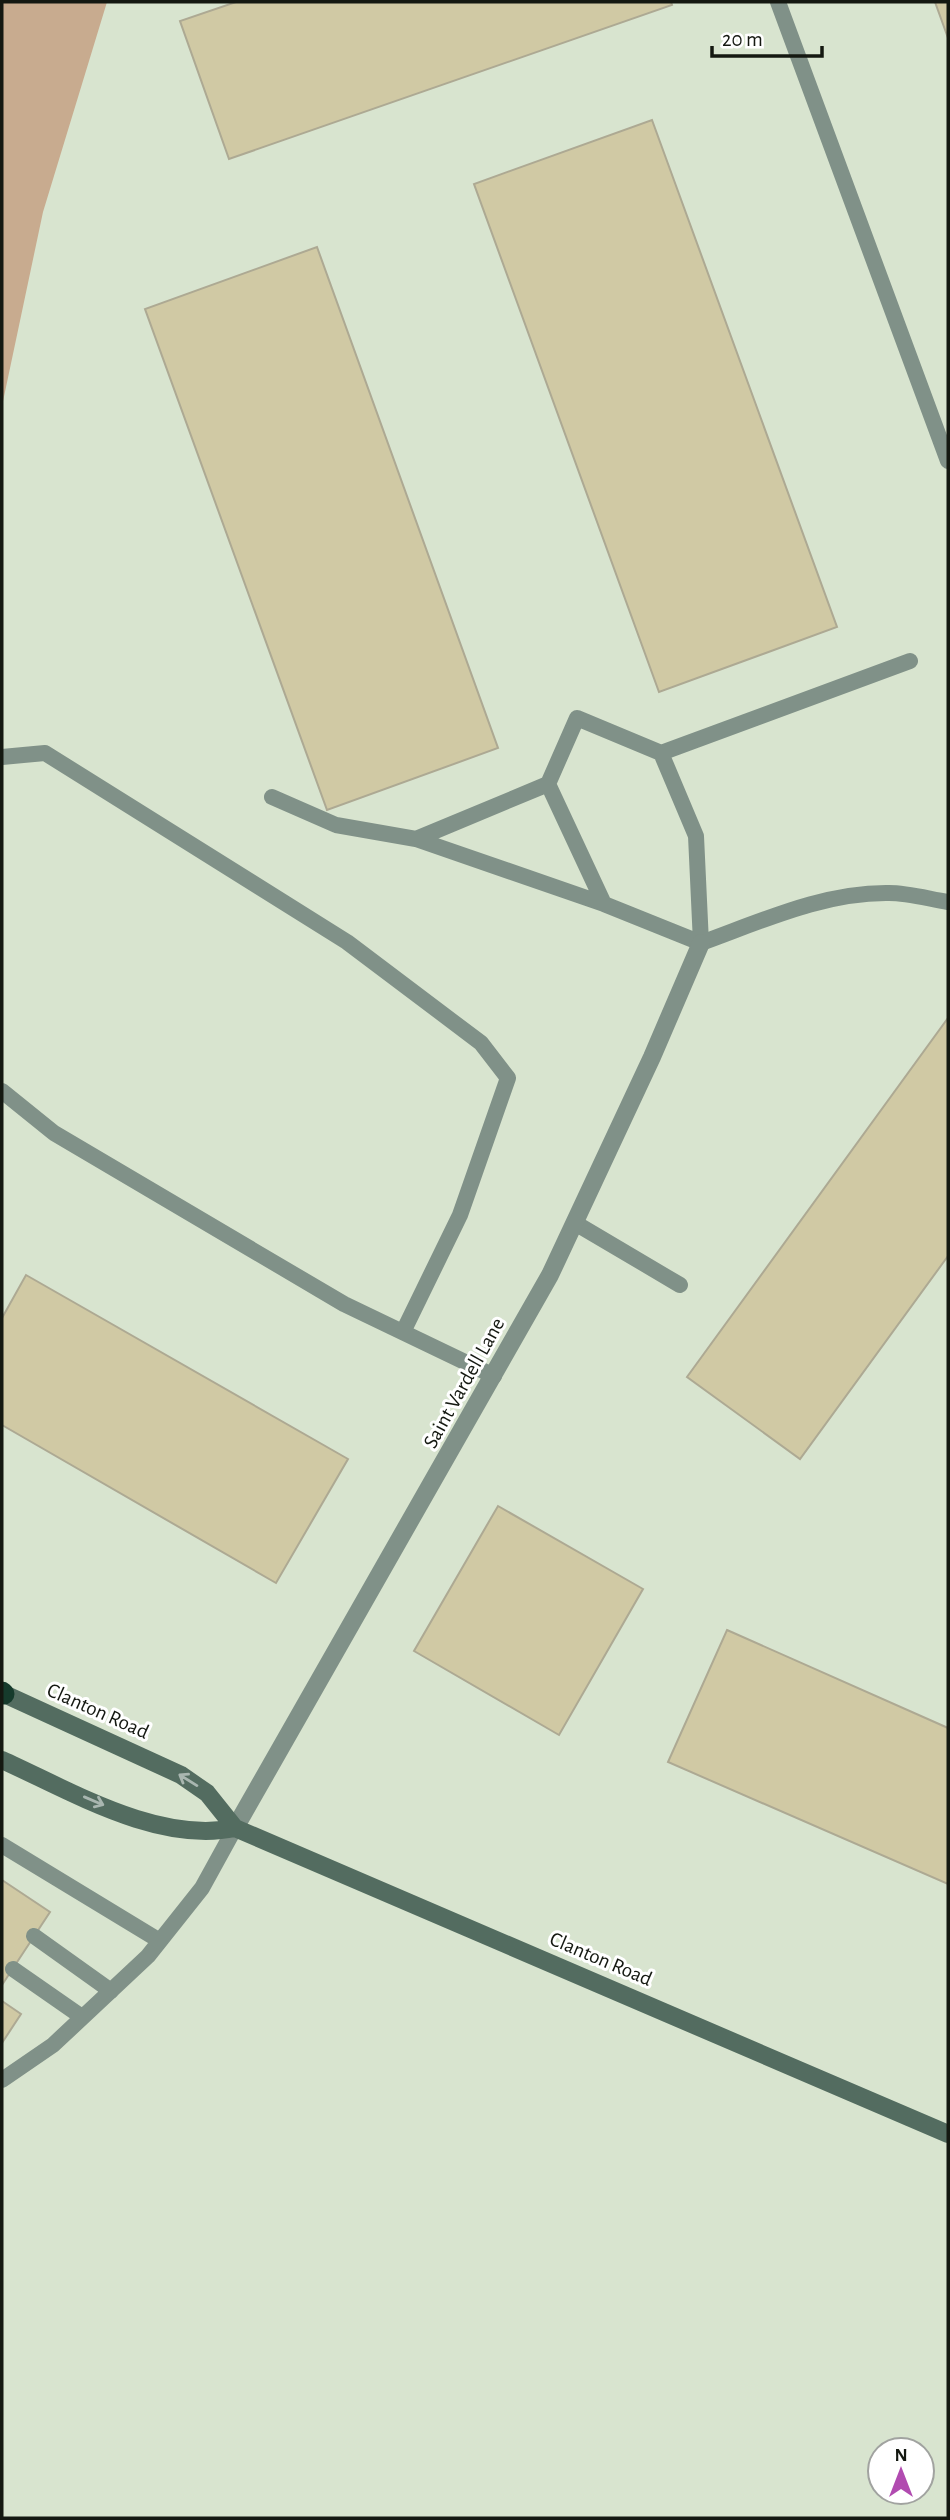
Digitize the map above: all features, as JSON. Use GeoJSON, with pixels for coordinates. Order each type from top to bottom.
{"type":"FeatureCollection","features":[{"type":"Feature","properties":{"kind":"main road","name":"Clanton Road"},"geometry":{"type":"LineString","coordinates":[[2,1693],[181,1775],[207,1793],[235,1828],[948,2133]]}},
{"type":"Feature","properties":{"kind":"main road","name":"Clanton Road"},"geometry":{"type":"LineString","coordinates":[[2,1760],[144,1823],[190,1832],[214,1832],[235,1828]]}},
{"type":"Feature","properties":{"kind":"street","name":"Saint Vardell Lane"},"geometry":{"type":"LineString","coordinates":[[235,1828],[550,1276],[652,1058],[701,943]]}},
{"type":"Feature","properties":{"kind":"lane"},"geometry":{"type":"LineString","coordinates":[[778,2],[948,461]]}},
{"type":"Feature","properties":{"kind":"lane"},"geometry":{"type":"LineString","coordinates":[[416,839],[548,784],[577,718],[662,753],[910,660]]}},
{"type":"Feature","properties":{"kind":"lane"},"geometry":{"type":"LineString","coordinates":[[2,757],[45,753],[347,942],[481,1043],[508,1078],[460,1215],[403,1332]]}},
{"type":"Feature","properties":{"kind":"lane"},"geometry":{"type":"LineString","coordinates":[[662,753],[696,836],[701,943]]}},
{"type":"Feature","properties":{"kind":"lane"},"geometry":{"type":"LineString","coordinates":[[548,784],[604,904]]}},
{"type":"Feature","properties":{"kind":"lane"},"geometry":{"type":"LineString","coordinates":[[272,797],[336,825],[416,839],[604,904],[701,943],[839,896],[891,892],[948,902]]}},
{"type":"Feature","properties":{"kind":"lane"},"geometry":{"type":"LineString","coordinates":[[2,1091],[54,1133],[344,1304],[494,1376]]}},
{"type":"Feature","properties":{"kind":"lane"},"geometry":{"type":"LineString","coordinates":[[575,1223],[680,1285]]}},
{"type":"Feature","properties":{"kind":"lane"},"geometry":{"type":"LineString","coordinates":[[2,2080],[53,2045],[148,1956],[202,1888],[235,1828]]}},
{"type":"Feature","properties":{"kind":"lane"},"geometry":{"type":"LineString","coordinates":[[2,1845],[160,1941]]}},
{"type":"Feature","properties":{"kind":"lane"},"geometry":{"type":"LineString","coordinates":[[34,1936],[111,1991]]}},
{"type":"Feature","properties":{"kind":"lane"},"geometry":{"type":"LineString","coordinates":[[13,1969],[82,2018]]}},
{"type":"Feature","properties":{"kind":"shaded area"},"geometry":{"type":"Polygon","coordinates":[[[2,2],[107,2],[43,212],[2,406],[2,2]]]}},
{"type":"Feature","properties":{"kind":"building"},"geometry":{"type":"Polygon","coordinates":[[[236,2],[671,2],[672,5],[229,159],[180,21],[236,2]]]}},
{"type":"Feature","properties":{"kind":"building"},"geometry":{"type":"Polygon","coordinates":[[[935,2],[948,2],[948,38],[935,2]]]}},
{"type":"Feature","properties":{"kind":"building"},"geometry":{"type":"Polygon","coordinates":[[[652,120],[837,627],[659,692],[474,184],[652,120]]]}},
{"type":"Feature","properties":{"kind":"building"},"geometry":{"type":"Polygon","coordinates":[[[317,247],[498,748],[327,810],[145,309],[317,247]]]}},
{"type":"Feature","properties":{"kind":"building"},"geometry":{"type":"Polygon","coordinates":[[[948,1018],[948,1256],[800,1459],[687,1377],[948,1018]]]}},
{"type":"Feature","properties":{"kind":"building"},"geometry":{"type":"Polygon","coordinates":[[[26,1275],[348,1459],[276,1583],[2,1425],[2,1318],[26,1275]]]}},
{"type":"Feature","properties":{"kind":"building"},"geometry":{"type":"Polygon","coordinates":[[[498,1506],[643,1589],[559,1735],[414,1651],[498,1506]]]}},
{"type":"Feature","properties":{"kind":"building"},"geometry":{"type":"Polygon","coordinates":[[[727,1630],[948,1728],[948,1884],[668,1762],[727,1630]]]}},
{"type":"Feature","properties":{"kind":"building"},"geometry":{"type":"Polygon","coordinates":[[[2,1880],[50,1912],[2,1985],[2,1880]]]}},
{"type":"Feature","properties":{"kind":"building"},"geometry":{"type":"Polygon","coordinates":[[[2,2001],[21,2014],[2,2043],[2,2001]]]}}]}
